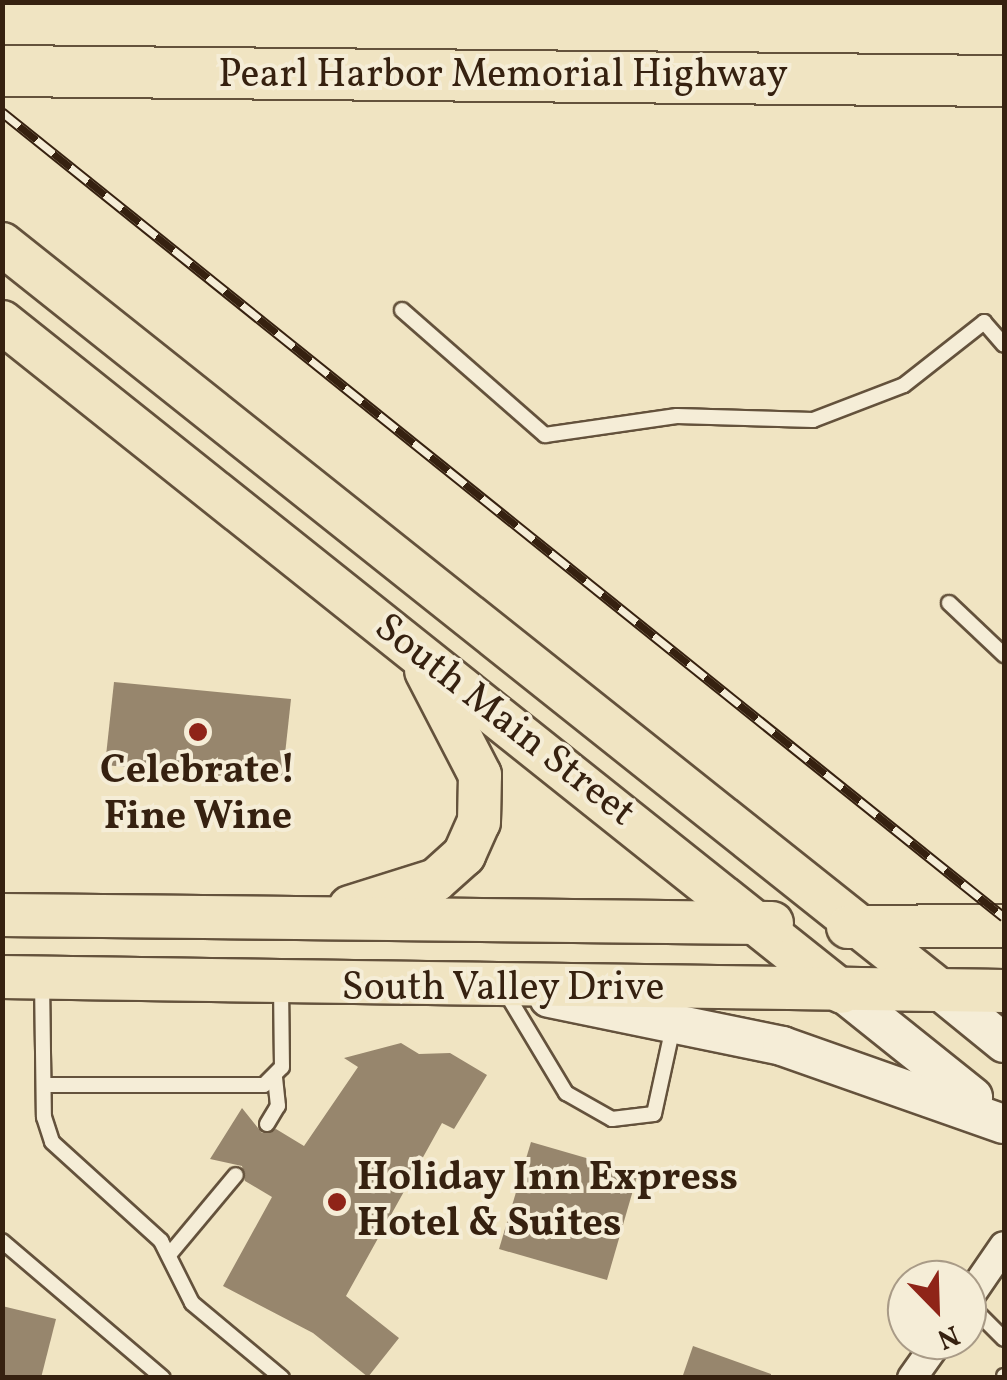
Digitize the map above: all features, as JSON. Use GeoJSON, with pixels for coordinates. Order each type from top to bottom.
{"type":"FeatureCollection","features":[{"type":"Feature","properties":{"kind":"highway","name":"Pearl Harbor Memorial Highway"},"geometry":{"type":"LineString","coordinates":[[2,71],[1004,81]]}},
{"type":"Feature","properties":{"kind":"main road","name":"South Main Street"},"geometry":{"type":"LineString","coordinates":[[2,244],[1004,1043]]}},
{"type":"Feature","properties":{"kind":"main road","name":"South Main Street"},"geometry":{"type":"LineString","coordinates":[[2,322],[416,654],[763,923],[1004,1123]]}},
{"type":"Feature","properties":{"kind":"main road"},"geometry":{"type":"LineString","coordinates":[[292,921],[425,884],[452,868],[472,839],[480,775],[416,654]]}},
{"type":"Feature","properties":{"kind":"main road","name":"South Valley Drive"},"geometry":{"type":"LineString","coordinates":[[2,915],[1004,926]]}},
{"type":"Feature","properties":{"kind":"main road","name":"South Valley Drive"},"geometry":{"type":"LineString","coordinates":[[22,978],[281,988],[1004,991]]}},
{"type":"Feature","properties":{"kind":"main road"},"geometry":{"type":"LineString","coordinates":[[502,988],[673,1022],[854,1066],[1004,1123]]}},
{"type":"Feature","properties":{"kind":"street"},"geometry":{"type":"LineString","coordinates":[[987,1271],[1004,1246]]}},
{"type":"Feature","properties":{"kind":"lane"},"geometry":{"type":"LineString","coordinates":[[402,310],[545,435],[678,416],[813,420],[904,386],[984,322],[1004,345]]}},
{"type":"Feature","properties":{"kind":"lane"},"geometry":{"type":"LineString","coordinates":[[949,603],[1004,655]]}},
{"type":"Feature","properties":{"kind":"lane"},"geometry":{"type":"LineString","coordinates":[[22,978],[52,1142],[169,1255],[192,1303],[282,1378]]}},
{"type":"Feature","properties":{"kind":"lane"},"geometry":{"type":"LineString","coordinates":[[268,1124],[278,1106],[275,1078],[281,988]]}},
{"type":"Feature","properties":{"kind":"lane"},"geometry":{"type":"LineString","coordinates":[[502,988],[586,1111],[612,1119],[654,1114],[673,1022]]}},
{"type":"Feature","properties":{"kind":"lane"},"geometry":{"type":"LineString","coordinates":[[44,1085],[238,1092],[275,1078]]}},
{"type":"Feature","properties":{"kind":"lane"},"geometry":{"type":"LineString","coordinates":[[169,1255],[236,1175]]}},
{"type":"Feature","properties":{"kind":"lane"},"geometry":{"type":"LineString","coordinates":[[2,1240],[163,1378]]}},
{"type":"Feature","properties":{"kind":"building","name":"Celebrate! Fine Wine"},"geometry":{"type":"Polygon","coordinates":[[[114,682],[291,699],[282,782],[105,765],[114,682]]]}},
{"type":"Feature","properties":{"kind":"building","name":"Holiday Inn Express Hotel & Suites"},"geometry":{"type":"Polygon","coordinates":[[[401,1043],[419,1054],[450,1053],[487,1075],[454,1129],[442,1123],[346,1296],[399,1338],[368,1377],[313,1333],[223,1286],[272,1197],[245,1181],[242,1166],[210,1159],[242,1108],[262,1133],[276,1129],[304,1146],[358,1067],[344,1058],[401,1043]]]}},
{"type":"Feature","properties":{"kind":"building"},"geometry":{"type":"Polygon","coordinates":[[[531,1142],[638,1173],[607,1280],[499,1249],[531,1142]]]}},
{"type":"Feature","properties":{"kind":"building"},"geometry":{"type":"Polygon","coordinates":[[[2,1306],[56,1319],[41,1378],[2,1378],[2,1306]]]}},
{"type":"Feature","properties":{"kind":"building"},"geometry":{"type":"Polygon","coordinates":[[[693,1346],[771,1374],[771,1378],[682,1378],[693,1346]]]}},
{"type":"Feature","properties":{"kind":"railway"},"geometry":{"type":"LineString","coordinates":[[2,112],[1004,917]]}},
{"type":"Feature","properties":{"kind":"place","name":"Celebrate! Fine Wine"},"geometry":{"type":"Point","coordinates":[198,732]}},
{"type":"Feature","properties":{"kind":"place","name":"Holiday Inn Express Hotel & Suites"},"geometry":{"type":"Point","coordinates":[337,1202]}}]}
